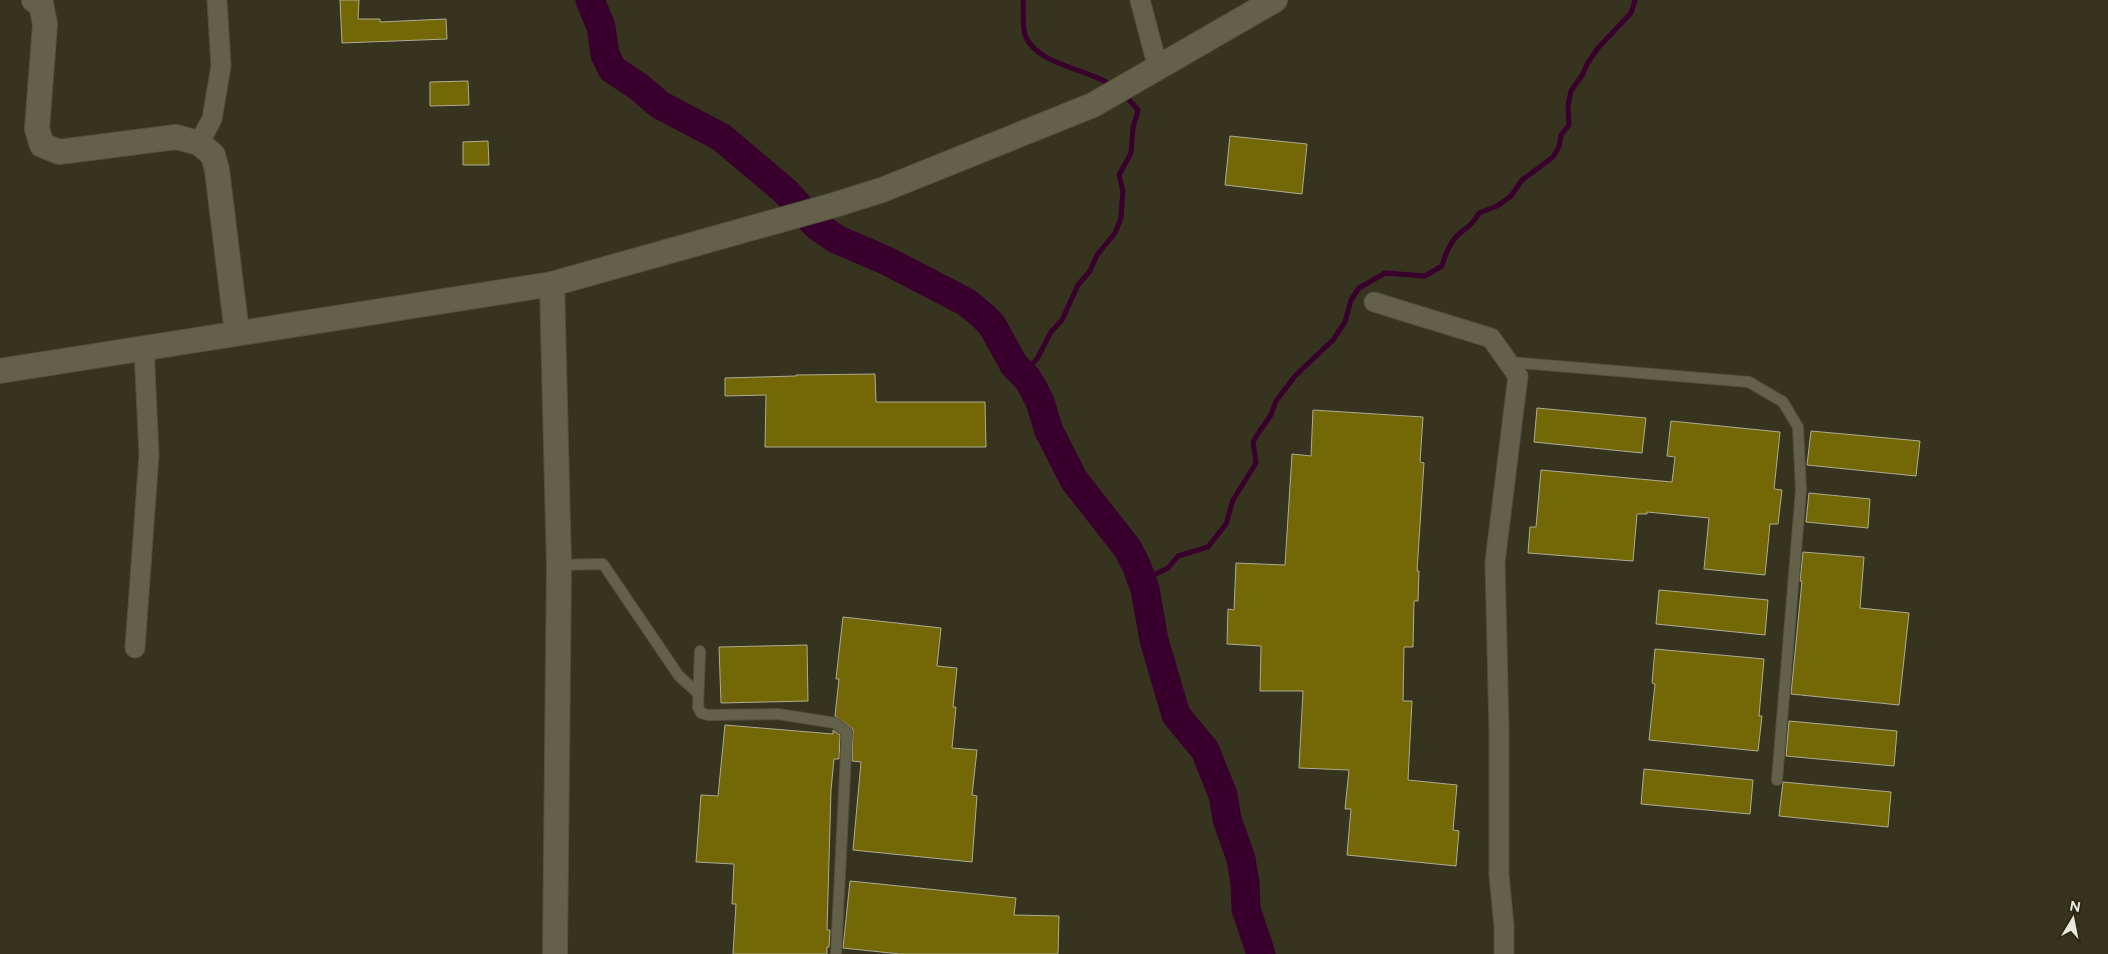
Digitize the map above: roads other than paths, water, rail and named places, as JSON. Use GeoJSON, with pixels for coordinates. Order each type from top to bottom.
{"type":"FeatureCollection","features":[{"type":"Feature","properties":{"kind":"street"},"geometry":{"type":"LineString","coordinates":[[34,0],[41,4],[44,24],[36,130],[42,145],[59,152],[176,137],[199,144],[213,155],[217,170],[237,333]]}},
{"type":"Feature","properties":{"kind":"street"},"geometry":{"type":"LineString","coordinates":[[199,144],[212,119],[221,66],[217,0]]}},
{"type":"Feature","properties":{"kind":"street"},"geometry":{"type":"LineString","coordinates":[[1140,0],[1158,68]]}},
{"type":"Feature","properties":{"kind":"street"},"geometry":{"type":"LineString","coordinates":[[0,371],[552,284],[781,219],[834,206],[891,186],[1108,98],[1276,0]]}},
{"type":"Feature","properties":{"kind":"street"},"geometry":{"type":"LineString","coordinates":[[552,284],[559,565],[555,954]]}},
{"type":"Feature","properties":{"kind":"street"},"geometry":{"type":"LineString","coordinates":[[1374,302],[1491,338],[1518,376],[1495,562],[1499,731],[1498,875],[1504,926],[1504,954]]}},
{"type":"Feature","properties":{"kind":"street"},"geometry":{"type":"LineString","coordinates":[[135,648],[149,455],[144,348]]}},
{"type":"Feature","properties":{"kind":"lane"},"geometry":{"type":"LineString","coordinates":[[1508,362],[1749,382],[1784,402],[1798,427],[1802,490],[1777,780]]}},
{"type":"Feature","properties":{"kind":"lane"},"geometry":{"type":"LineString","coordinates":[[559,565],[603,564],[679,676],[698,693]]}},
{"type":"Feature","properties":{"kind":"lane"},"geometry":{"type":"LineString","coordinates":[[700,651],[698,707],[701,713],[708,716],[778,714],[835,723],[847,732],[836,954]]}},
{"type":"Feature","properties":{"kind":"waterway"},"geometry":{"type":"LineString","coordinates":[[590,0],[601,27],[605,54],[612,69],[639,87],[660,105],[721,137],[785,191],[816,225],[836,239],[885,260],[966,302],[992,325],[1014,365],[1027,378],[1033,388],[1040,402],[1049,431],[1074,480],[1128,549],[1137,567],[1145,589],[1154,640],[1176,715],[1205,750],[1223,795],[1227,819],[1241,859],[1245,883],[1246,909],[1261,954]]}},
{"type":"Feature","properties":{"kind":"waterway"},"geometry":{"type":"LineString","coordinates":[[1023,0],[1025,35],[1040,54],[1113,86]]}},
{"type":"Feature","properties":{"kind":"waterway"},"geometry":{"type":"LineString","coordinates":[[1142,581],[1168,568],[1178,556],[1208,547],[1226,524],[1233,500],[1256,463],[1253,442],[1271,415],[1276,401],[1295,376],[1333,340],[1345,322],[1351,300],[1359,288],[1385,273],[1425,276],[1442,266],[1454,240],[1459,233],[1473,222],[1479,213],[1497,206],[1511,196],[1522,180],[1553,157],[1559,147],[1561,135],[1569,125],[1568,105],[1571,91],[1598,48],[1631,13],[1635,0]]}},
{"type":"Feature","properties":{"kind":"waterway"},"geometry":{"type":"LineString","coordinates":[[1022,373],[1037,359],[1051,332],[1062,320],[1078,285],[1090,271],[1097,255],[1115,233],[1121,218],[1123,191],[1119,175],[1131,153],[1133,128],[1138,110],[1124,94]]}}]}
